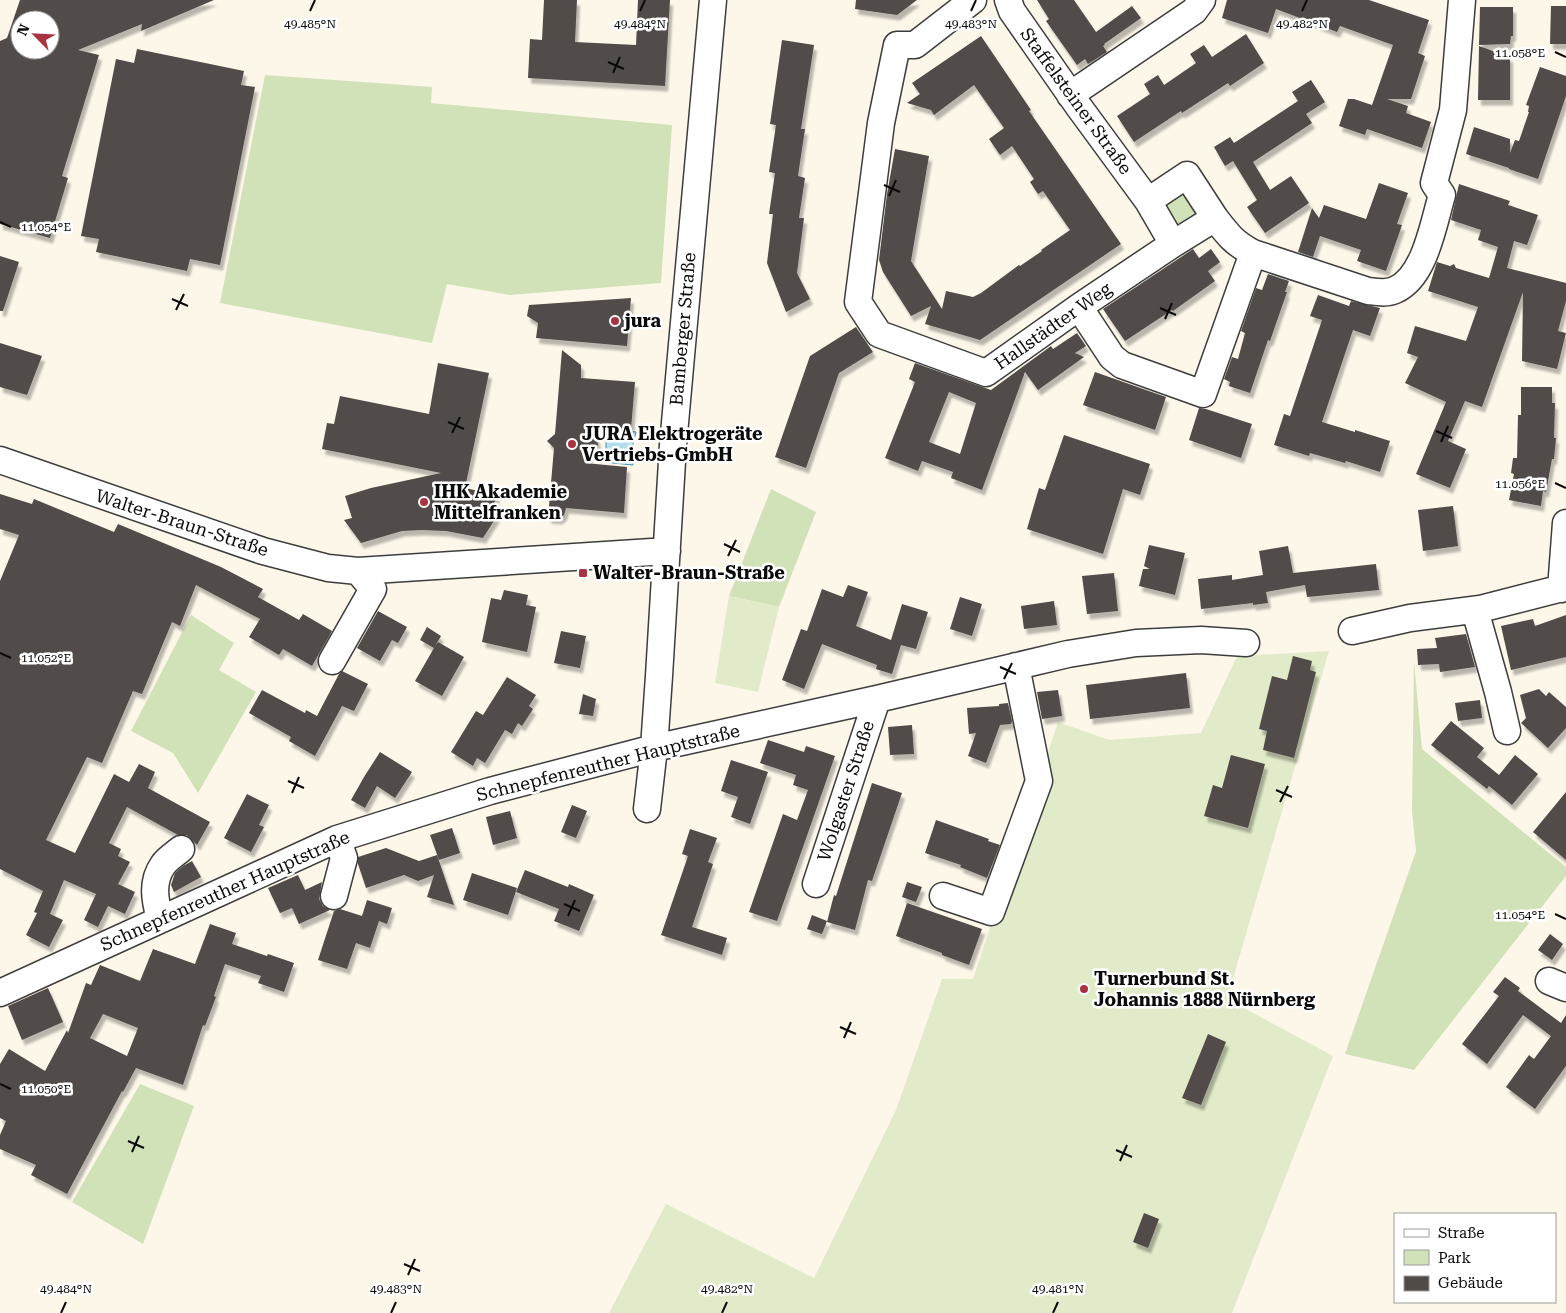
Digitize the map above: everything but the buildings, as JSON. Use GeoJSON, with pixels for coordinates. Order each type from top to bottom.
{"type":"FeatureCollection","features":[{"type":"Feature","properties":{"kind":"street","name":"Bamberger Straße"},"geometry":{"type":"LineString","coordinates":[[647,808],[654,748],[673,445],[713,0]]}},
{"type":"Feature","properties":{"kind":"street","name":"Hallstädter Weg"},"geometry":{"type":"LineString","coordinates":[[973,0],[915,45],[897,45],[881,123],[858,302],[879,334],[986,374],[1079,307],[1169,247]]}},
{"type":"Feature","properties":{"kind":"street","name":"Staffelsteiner Straße"},"geometry":{"type":"LineString","coordinates":[[1008,0],[1012,11],[1070,95],[1148,201],[1169,247]]}},
{"type":"Feature","properties":{"kind":"street"},"geometry":{"type":"LineString","coordinates":[[1070,95],[1194,12],[1202,0]]}},
{"type":"Feature","properties":{"kind":"street"},"geometry":{"type":"LineString","coordinates":[[1148,201],[1187,175],[1228,236],[1238,245],[1253,253],[1368,291],[1393,291],[1404,285],[1416,272],[1427,245],[1442,195],[1434,183],[1453,110],[1462,0]]}},
{"type":"Feature","properties":{"kind":"street"},"geometry":{"type":"LineString","coordinates":[[1169,247],[1215,218]]}},
{"type":"Feature","properties":{"kind":"street"},"geometry":{"type":"LineString","coordinates":[[1079,307],[1112,358],[1122,365],[1203,394],[1253,253]]}},
{"type":"Feature","properties":{"kind":"street","name":"Walter-Braun-Straße"},"geometry":{"type":"LineString","coordinates":[[0,460],[263,551],[328,568],[358,572],[667,552]]}},
{"type":"Feature","properties":{"kind":"street"},"geometry":{"type":"LineString","coordinates":[[1352,631],[1410,618],[1475,610],[1564,588],[1566,523]]}},
{"type":"Feature","properties":{"kind":"street"},"geometry":{"type":"LineString","coordinates":[[332,661],[373,588],[358,572]]}},
{"type":"Feature","properties":{"kind":"street"},"geometry":{"type":"LineString","coordinates":[[1475,610],[1507,731]]}},
{"type":"Feature","properties":{"kind":"street","name":"Schnepfenreuther Hauptstraße"},"geometry":{"type":"LineString","coordinates":[[0,993],[337,839],[490,791],[654,748],[877,699],[1068,654],[1136,643],[1202,640],[1246,643]]}},
{"type":"Feature","properties":{"kind":"street"},"geometry":{"type":"LineString","coordinates":[[943,896],[991,912],[1039,781],[1016,666]]}},
{"type":"Feature","properties":{"kind":"street","name":"Wolgaster Straße"},"geometry":{"type":"LineString","coordinates":[[816,884],[877,699]]}},
{"type":"Feature","properties":{"kind":"street"},"geometry":{"type":"LineString","coordinates":[[334,896],[344,858],[337,839]]}},
{"type":"Feature","properties":{"kind":"street"},"geometry":{"type":"LineString","coordinates":[[160,919],[155,893],[156,880],[163,865],[181,849]]}},
{"type":"Feature","properties":{"kind":"green space"},"geometry":{"type":"Polygon","coordinates":[[[265,75],[432,87],[431,103],[672,125],[661,283],[510,295],[447,284],[432,343],[220,303],[265,75]]]}},
{"type":"Feature","properties":{"kind":"green space"},"geometry":{"type":"Polygon","coordinates":[[[1183,189],[1197,212],[1187,221],[1178,224],[1175,223],[1162,206],[1183,189]]]}},
{"type":"Feature","properties":{"kind":"green space"},"geometry":{"type":"Polygon","coordinates":[[[771,489],[816,512],[779,607],[729,596],[771,489]]]}},
{"type":"Feature","properties":{"kind":"green space"},"geometry":{"type":"Polygon","coordinates":[[[729,596],[779,607],[758,692],[715,683],[729,596]]]}},
{"type":"Feature","properties":{"kind":"green space"},"geometry":{"type":"Polygon","coordinates":[[[191,615],[234,643],[219,670],[256,692],[198,793],[173,753],[131,731],[191,615]]]}},
{"type":"Feature","properties":{"kind":"green space","name":"Turnerbund St. Johannis 1888 Nürnberg"},"geometry":{"type":"Polygon","coordinates":[[[1329,651],[1227,999],[1333,1056],[1232,1313],[609,1313],[666,1204],[814,1278],[896,1110],[942,979],[973,979],[1058,722],[1109,740],[1201,733],[1237,656],[1329,651]]]}},
{"type":"Feature","properties":{"kind":"green space"},"geometry":{"type":"Polygon","coordinates":[[[1414,661],[1422,749],[1566,867],[1566,876],[1414,1070],[1345,1054],[1416,851],[1412,811],[1414,661]]]}},
{"type":"Feature","properties":{"kind":"green space"},"geometry":{"type":"Polygon","coordinates":[[[140,1084],[194,1106],[143,1244],[72,1202],[140,1084]]]}},
{"type":"Feature","properties":{"kind":"water"},"geometry":{"type":"Polygon","coordinates":[[[606,429],[636,432],[633,444],[633,465],[603,462],[606,450],[606,429]]]}},
{"type":"Feature","properties":{"kind":"place","name":"jura"},"geometry":{"type":"Point","coordinates":[615,321]}},
{"type":"Feature","properties":{"kind":"place","name":"JURA Elektrogeräte Vertriebs-GmbH"},"geometry":{"type":"Point","coordinates":[572,444]}},
{"type":"Feature","properties":{"kind":"place","name":"IHK Akademie Mittelfranken"},"geometry":{"type":"Point","coordinates":[424,502]}},
{"type":"Feature","properties":{"kind":"place","name":"Walter-Braun-Straße"},"geometry":{"type":"Point","coordinates":[583,573]}},
{"type":"Feature","properties":{"kind":"place","name":"Turnerbund St. Johannis 1888 Nürnberg"},"geometry":{"type":"Point","coordinates":[1084,989]}}]}
